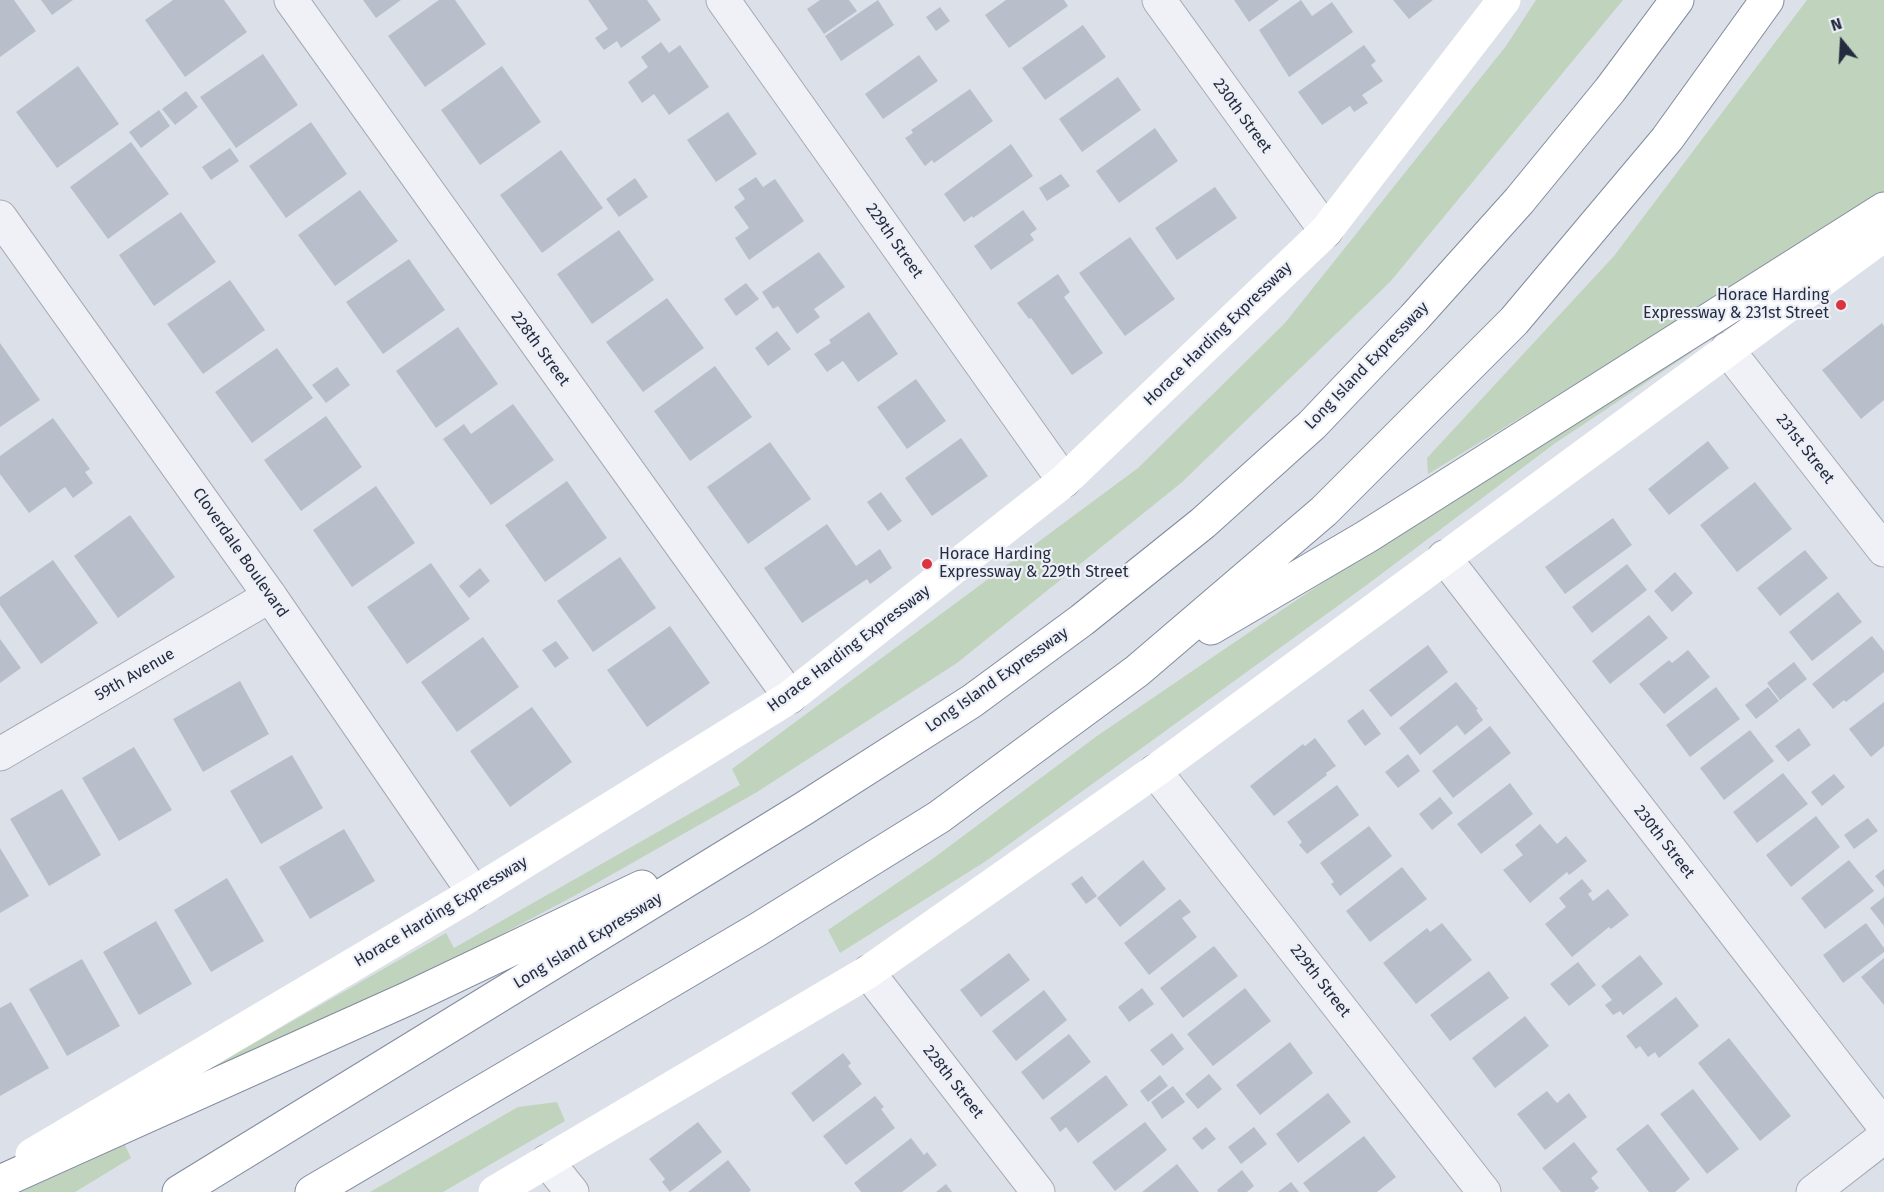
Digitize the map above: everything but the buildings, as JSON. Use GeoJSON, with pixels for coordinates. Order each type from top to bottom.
{"type":"FeatureCollection","features":[{"type":"Feature","properties":{"kind":"main road","name":"Horace Harding Expressway"},"geometry":{"type":"LineString","coordinates":[[0,1174],[474,893],[790,697],[1064,482],[1326,231],[1504,0]]}},
{"type":"Feature","properties":{"kind":"main road","name":"Long Island Expressway"},"geometry":{"type":"LineString","coordinates":[[178,1192],[803,809],[972,701],[1082,620],[1203,523],[1312,425],[1414,318],[1519,201],[1610,90],[1677,0]]}},
{"type":"Feature","properties":{"kind":"main road"},"geometry":{"type":"LineString","coordinates":[[312,1192],[757,930],[939,817],[1137,671],[1324,512],[1514,321],[1667,139],[1767,0]]}},
{"type":"Feature","properties":{"kind":"main road"},"geometry":{"type":"LineString","coordinates":[[1137,671],[1366,537],[1884,209]]}},
{"type":"Feature","properties":{"kind":"main road"},"geometry":{"type":"LineString","coordinates":[[495,1192],[868,972],[1155,771],[1884,235]]}},
{"type":"Feature","properties":{"kind":"main road"},"geometry":{"type":"LineString","coordinates":[[0,1182],[409,998],[803,809]]}},
{"type":"Feature","properties":{"kind":"street","name":"228th Street"},"geometry":{"type":"LineString","coordinates":[[291,0],[790,697]]}},
{"type":"Feature","properties":{"kind":"street","name":"229th Street"},"geometry":{"type":"LineString","coordinates":[[723,0],[1064,482]]}},
{"type":"Feature","properties":{"kind":"street","name":"230th Street"},"geometry":{"type":"LineString","coordinates":[[1160,0],[1326,231]]}},
{"type":"Feature","properties":{"kind":"street","name":"Cloverdale Boulevard"},"geometry":{"type":"LineString","coordinates":[[0,217],[270,596],[474,893]]}},
{"type":"Feature","properties":{"kind":"street","name":"231st Street"},"geometry":{"type":"LineString","coordinates":[[1727,349],[1884,550]]}},
{"type":"Feature","properties":{"kind":"street","name":"230th Street"},"geometry":{"type":"LineString","coordinates":[[1444,557],[1884,1126]]}},
{"type":"Feature","properties":{"kind":"street","name":"59th Avenue"},"geometry":{"type":"LineString","coordinates":[[0,754],[270,596]]}},
{"type":"Feature","properties":{"kind":"street","name":"229th Street"},"geometry":{"type":"LineString","coordinates":[[1155,771],[1484,1192]]}},
{"type":"Feature","properties":{"kind":"street","name":"228th Street"},"geometry":{"type":"LineString","coordinates":[[868,972],[1038,1192]]}},
{"type":"Feature","properties":{"kind":"street"},"geometry":{"type":"LineString","coordinates":[[1813,1192],[1884,1137]]}},
{"type":"Feature","properties":{"kind":"street"},"geometry":{"type":"LineString","coordinates":[[547,1161],[572,1192]]}},
{"type":"Feature","properties":{"kind":"green space"},"geometry":{"type":"Polygon","coordinates":[[[1536,0],[1623,0],[1390,282],[1181,483],[957,663],[757,792],[574,896],[444,965],[157,1099],[446,933],[454,948],[740,785],[732,769],[1138,468],[1285,323],[1506,46],[1536,0]]]}},
{"type":"Feature","properties":{"kind":"green space"},"geometry":{"type":"Polygon","coordinates":[[[1807,0],[1884,0],[1884,196],[1428,474],[1427,458],[1614,256],[1807,0]]]}},
{"type":"Feature","properties":{"kind":"green space"},"geometry":{"type":"Polygon","coordinates":[[[1685,347],[1692,352],[1554,444],[1368,584],[986,861],[840,953],[828,930],[931,860],[1097,736],[1301,597],[1685,347]]]}},
{"type":"Feature","properties":{"kind":"green space"},"geometry":{"type":"Polygon","coordinates":[[[557,1102],[565,1121],[443,1192],[370,1192],[518,1107],[557,1102]]]}},
{"type":"Feature","properties":{"kind":"green space"},"geometry":{"type":"Polygon","coordinates":[[[125,1145],[131,1158],[75,1192],[20,1192],[125,1145]]]}},
{"type":"Feature","properties":{"kind":"place","name":"Horace Harding Expressway & 231st Street"},"geometry":{"type":"Point","coordinates":[1841,305]}},
{"type":"Feature","properties":{"kind":"place","name":"Horace Harding Expressway & 229th Street"},"geometry":{"type":"Point","coordinates":[927,564]}}]}
